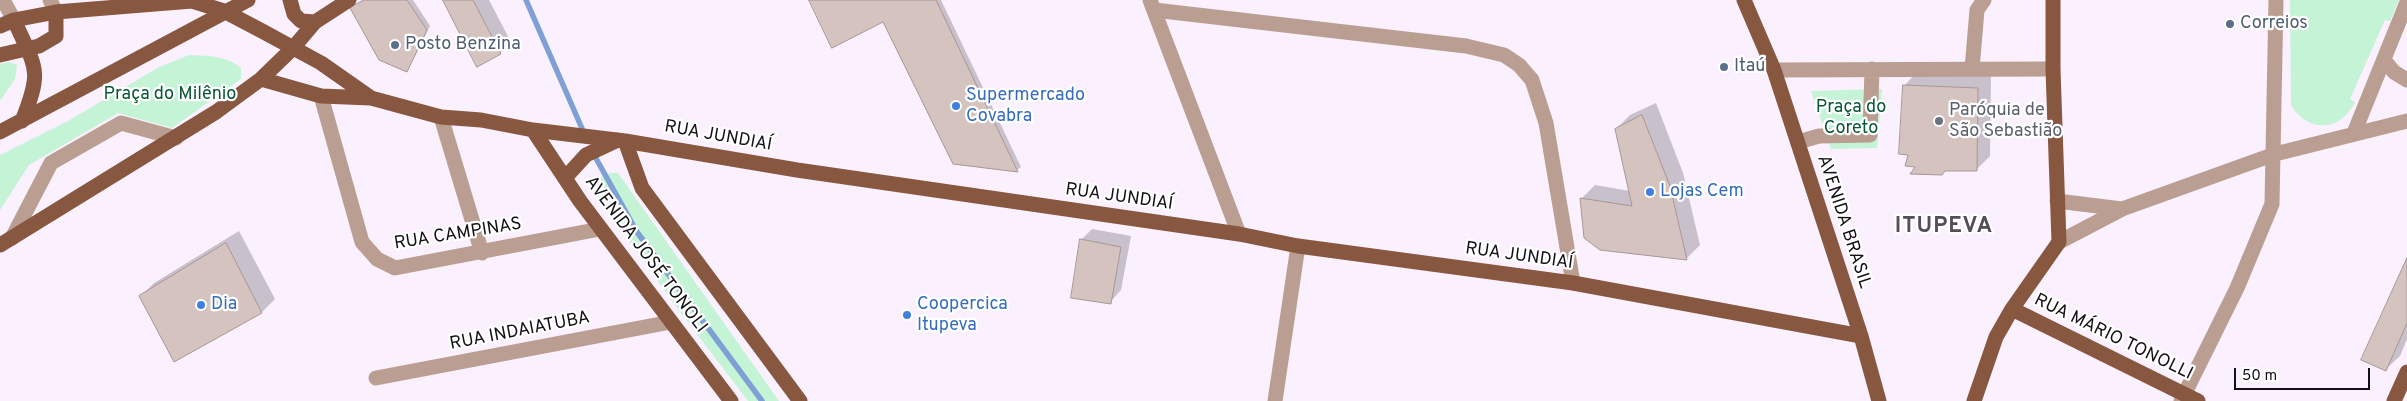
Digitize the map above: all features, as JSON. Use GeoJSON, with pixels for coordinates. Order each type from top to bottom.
{"type":"FeatureCollection","features":[{"type":"Feature","properties":{"kind":"main road"},"geometry":{"type":"LineString","coordinates":[[0,132],[224,11],[248,0]]}},
{"type":"Feature","properties":{"kind":"main road"},"geometry":{"type":"LineString","coordinates":[[290,0],[294,14],[301,21],[315,22]]}},
{"type":"Feature","properties":{"kind":"main road"},"geometry":{"type":"LineString","coordinates":[[6,241],[176,138],[261,78],[293,48],[315,22],[349,0]]}},
{"type":"Feature","properties":{"kind":"main road","name":"AVENIDA BRASIL"},"geometry":{"type":"LineString","coordinates":[[1744,0],[1774,70],[1861,336],[1880,401]]}},
{"type":"Feature","properties":{"kind":"main road"},"geometry":{"type":"LineString","coordinates":[[1974,401],[1996,337],[2012,309],[2059,242],[2053,69],[2053,0]]}},
{"type":"Feature","properties":{"kind":"main road","name":"RUA JUNDIAÍ"},"geometry":{"type":"LineString","coordinates":[[7,23],[53,6],[192,1],[224,11],[321,63],[371,98]]}},
{"type":"Feature","properties":{"kind":"main road"},"geometry":{"type":"LineString","coordinates":[[0,55],[39,46],[56,36],[53,6]]}},
{"type":"Feature","properties":{"kind":"main road"},"geometry":{"type":"LineString","coordinates":[[7,23],[27,49],[36,69],[35,86],[22,121]]}},
{"type":"Feature","properties":{"kind":"main road","name":"RUA JUNDIAÍ"},"geometry":{"type":"LineString","coordinates":[[261,78],[321,96],[371,98],[441,117],[481,120],[533,130],[797,170],[1239,234],[1298,246],[1573,284],[1861,336]]}},
{"type":"Feature","properties":{"kind":"main road","name":"AVENIDA JOSÉ TONOLI"},"geometry":{"type":"LineString","coordinates":[[533,130],[600,229],[731,401]]}},
{"type":"Feature","properties":{"kind":"main road"},"geometry":{"type":"LineString","coordinates":[[565,178],[586,155],[613,141]]}},
{"type":"Feature","properties":{"kind":"main road","name":"AVENIDA JOSÉ TONOLI"},"geometry":{"type":"LineString","coordinates":[[613,141],[642,188],[800,401]]}},
{"type":"Feature","properties":{"kind":"main road","name":"RUA MÁRIO TONOLLI"},"geometry":{"type":"LineString","coordinates":[[2012,309],[2188,399]]}},
{"type":"Feature","properties":{"kind":"main road"},"geometry":{"type":"LineString","coordinates":[[2394,401],[2407,372]]}},
{"type":"Feature","properties":{"kind":"street"},"geometry":{"type":"LineString","coordinates":[[3,0],[7,23]]}},
{"type":"Feature","properties":{"kind":"street"},"geometry":{"type":"LineString","coordinates":[[1972,69],[1977,10],[1984,0]]}},
{"type":"Feature","properties":{"kind":"street"},"geometry":{"type":"LineString","coordinates":[[2188,399],[2272,204],[2275,154],[2276,0]]}},
{"type":"Feature","properties":{"kind":"street"},"geometry":{"type":"LineString","coordinates":[[2354,133],[2407,2]]}},
{"type":"Feature","properties":{"kind":"street"},"geometry":{"type":"LineString","coordinates":[[1239,234],[1152,5],[1466,46],[1504,55],[1519,65],[1532,80],[1546,123],[1573,284]]}},
{"type":"Feature","properties":{"kind":"street"},"geometry":{"type":"LineString","coordinates":[[2384,60],[2394,72],[2407,80]]}},
{"type":"Feature","properties":{"kind":"street"},"geometry":{"type":"LineString","coordinates":[[1798,142],[1819,136],[1870,135],[1872,69]]}},
{"type":"Feature","properties":{"kind":"street"},"geometry":{"type":"LineString","coordinates":[[1774,70],[2053,69]]}},
{"type":"Feature","properties":{"kind":"street","name":"RUA CAMPINAS"},"geometry":{"type":"LineString","coordinates":[[321,96],[362,242],[377,259],[395,268],[482,253],[600,229]]}},
{"type":"Feature","properties":{"kind":"street"},"geometry":{"type":"LineString","coordinates":[[441,117],[482,253]]}},
{"type":"Feature","properties":{"kind":"street"},"geometry":{"type":"LineString","coordinates":[[2059,242],[2122,209],[2275,154],[2407,121]]}},
{"type":"Feature","properties":{"kind":"street"},"geometry":{"type":"LineString","coordinates":[[6,241],[51,163],[121,122],[176,138]]}},
{"type":"Feature","properties":{"kind":"street"},"geometry":{"type":"LineString","coordinates":[[2057,201],[2122,209]]}},
{"type":"Feature","properties":{"kind":"street"},"geometry":{"type":"LineString","coordinates":[[1275,401],[1298,246]]}},
{"type":"Feature","properties":{"kind":"street","name":"RUA INDAIATUBA"},"geometry":{"type":"LineString","coordinates":[[376,378],[671,322]]}},
{"type":"Feature","properties":{"kind":"green space"},"geometry":{"type":"Polygon","coordinates":[[[2290,0],[2399,0],[2390,21],[2385,20],[2350,99],[2355,102],[2349,112],[2333,124],[2316,125],[2299,115],[2291,106],[2290,0]]]}},
{"type":"Feature","properties":{"kind":"green space","name":"Praça do Milênio"},"geometry":{"type":"Polygon","coordinates":[[[189,55],[223,58],[241,68],[241,79],[172,128],[118,113],[29,165],[0,210],[0,155],[68,121],[159,67],[189,55]]]}},
{"type":"Feature","properties":{"kind":"green space"},"geometry":{"type":"Polygon","coordinates":[[[9,62],[17,65],[15,79],[0,101],[0,64],[9,62]]]}},
{"type":"Feature","properties":{"kind":"green space","name":"Praça do Coreto"},"geometry":{"type":"Polygon","coordinates":[[[1882,89],[1877,148],[1831,149],[1811,91],[1882,89]]]}},
{"type":"Feature","properties":{"kind":"green space"},"geometry":{"type":"Polygon","coordinates":[[[611,173],[618,173],[779,401],[748,401],[674,304],[593,190],[599,178],[611,173]]]}},
{"type":"Feature","properties":{"kind":"building","name":"Posto Benzina"},"geometry":{"type":"Polygon","coordinates":[[[364,0],[407,0],[427,30],[407,72],[379,60],[350,8],[364,0]]]}},
{"type":"Feature","properties":{"kind":"building"},"geometry":{"type":"Polygon","coordinates":[[[443,0],[473,0],[501,54],[477,67],[443,0]]]}},
{"type":"Feature","properties":{"kind":"building","name":"Supermercado Covabra"},"geometry":{"type":"Polygon","coordinates":[[[809,0],[936,0],[1018,172],[953,164],[883,22],[832,48],[809,0]]]}},
{"type":"Feature","properties":{"kind":"building","name":"Paróquia de São Sebastião"},"geometry":{"type":"Polygon","coordinates":[[[1903,85],[1978,88],[1977,171],[1945,171],[1942,175],[1910,174],[1915,167],[1905,166],[1908,155],[1899,154],[1903,85]]]}},
{"type":"Feature","properties":{"kind":"building","name":"Lojas Cem"},"geometry":{"type":"Polygon","coordinates":[[[1642,115],[1670,186],[1687,260],[1600,250],[1584,238],[1580,198],[1632,206],[1615,129],[1642,115]]]}},
{"type":"Feature","properties":{"kind":"building"},"geometry":{"type":"Polygon","coordinates":[[[1080,239],[1121,247],[1111,304],[1071,298],[1080,239]]]}},
{"type":"Feature","properties":{"kind":"building","name":"Dia"},"geometry":{"type":"Polygon","coordinates":[[[226,243],[262,313],[174,362],[139,296],[226,243]]]}},
{"type":"Feature","properties":{"kind":"building"},"geometry":{"type":"Polygon","coordinates":[[[2407,258],[2407,323],[2386,371],[2361,360],[2407,258]]]}},
{"type":"Feature","properties":{"kind":"waterway"},"geometry":{"type":"LineString","coordinates":[[526,0],[584,133]]}},
{"type":"Feature","properties":{"kind":"waterway"},"geometry":{"type":"LineString","coordinates":[[593,153],[637,232],[762,401]]}},
{"type":"Feature","properties":{"kind":"place","name":"Correios"},"geometry":{"type":"Point","coordinates":[2230,24]}},
{"type":"Feature","properties":{"kind":"place","name":"Posto Benzina"},"geometry":{"type":"Point","coordinates":[395,45]}},
{"type":"Feature","properties":{"kind":"place","name":"Itaú"},"geometry":{"type":"Point","coordinates":[1724,67]}},
{"type":"Feature","properties":{"kind":"place","name":"Supermercado Covabra"},"geometry":{"type":"Point","coordinates":[956,106]}},
{"type":"Feature","properties":{"kind":"place","name":"Paróquia de São Sebastião"},"geometry":{"type":"Point","coordinates":[1939,121]}},
{"type":"Feature","properties":{"kind":"place","name":"Lojas Cem"},"geometry":{"type":"Point","coordinates":[1650,192]}},
{"type":"Feature","properties":{"kind":"place","name":"Dia"},"geometry":{"type":"Point","coordinates":[201,305]}},
{"type":"Feature","properties":{"kind":"place","name":"Coopercica Itupeva"},"geometry":{"type":"Point","coordinates":[907,315]}},
{"type":"Feature","properties":{"kind":"district","name":"ITUPEVA"},"geometry":{"type":"Point","coordinates":[1944,228]}}]}
